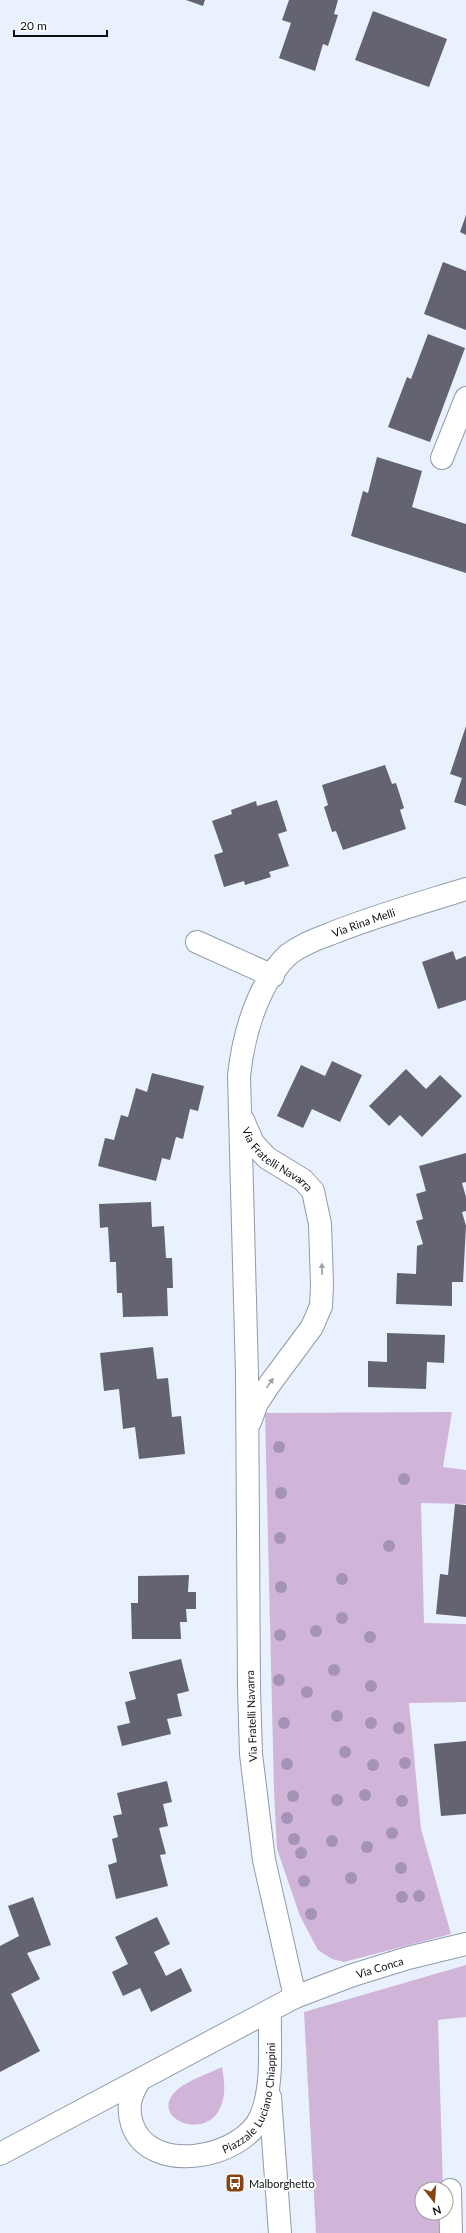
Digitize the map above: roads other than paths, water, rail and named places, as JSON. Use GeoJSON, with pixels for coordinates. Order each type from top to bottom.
{"type":"FeatureCollection","features":[{"type":"Feature","properties":{"kind":"street"},"geometry":{"type":"LineString","coordinates":[[442,458],[466,398]]}},
{"type":"Feature","properties":{"kind":"street","name":"Via Rina Melli"},"geometry":{"type":"LineString","coordinates":[[240,1111],[239,1076],[242,1047],[258,1002],[272,976],[290,954],[305,944],[348,926],[466,889]]}},
{"type":"Feature","properties":{"kind":"street"},"geometry":{"type":"LineString","coordinates":[[197,942],[272,976]]}},
{"type":"Feature","properties":{"kind":"street","name":"Via Fratelli Navarra"},"geometry":{"type":"LineString","coordinates":[[240,1111],[253,1143],[267,1158],[303,1180],[313,1191],[320,1224],[322,1285],[321,1306],[312,1327],[268,1386],[258,1404],[247,1430]]}},
{"type":"Feature","properties":{"kind":"street","name":"Via Fratelli Navarra"},"geometry":{"type":"LineString","coordinates":[[240,1111],[247,1430],[251,1754],[264,1860],[295,1997]]}},
{"type":"Feature","properties":{"kind":"street","name":"Via Conca"},"geometry":{"type":"LineString","coordinates":[[295,1997],[353,1975],[408,1958],[466,1944]]}},
{"type":"Feature","properties":{"kind":"street","name":"Piazzale Luciano Chiappini"},"geometry":{"type":"LineString","coordinates":[[0,2154],[295,1997]]}},
{"type":"Feature","properties":{"kind":"street","name":"Piazzale Luciano Chiappini"},"geometry":{"type":"LineString","coordinates":[[139,2081],[132,2093],[128,2111],[135,2131],[148,2147],[168,2154],[190,2157],[232,2145],[250,2133],[260,2117],[266,2100],[270,2010]]}},
{"type":"Feature","properties":{"kind":"street"},"geometry":{"type":"LineString","coordinates":[[268,2072],[280,2233]]}},
{"type":"Feature","properties":{"kind":"street"},"geometry":{"type":"LineString","coordinates":[[451,2221],[451,2233]]}},
{"type":"Feature","properties":{"kind":"place","name":"Malborghetto"},"geometry":{"type":"Point","coordinates":[235,2183]}}]}
